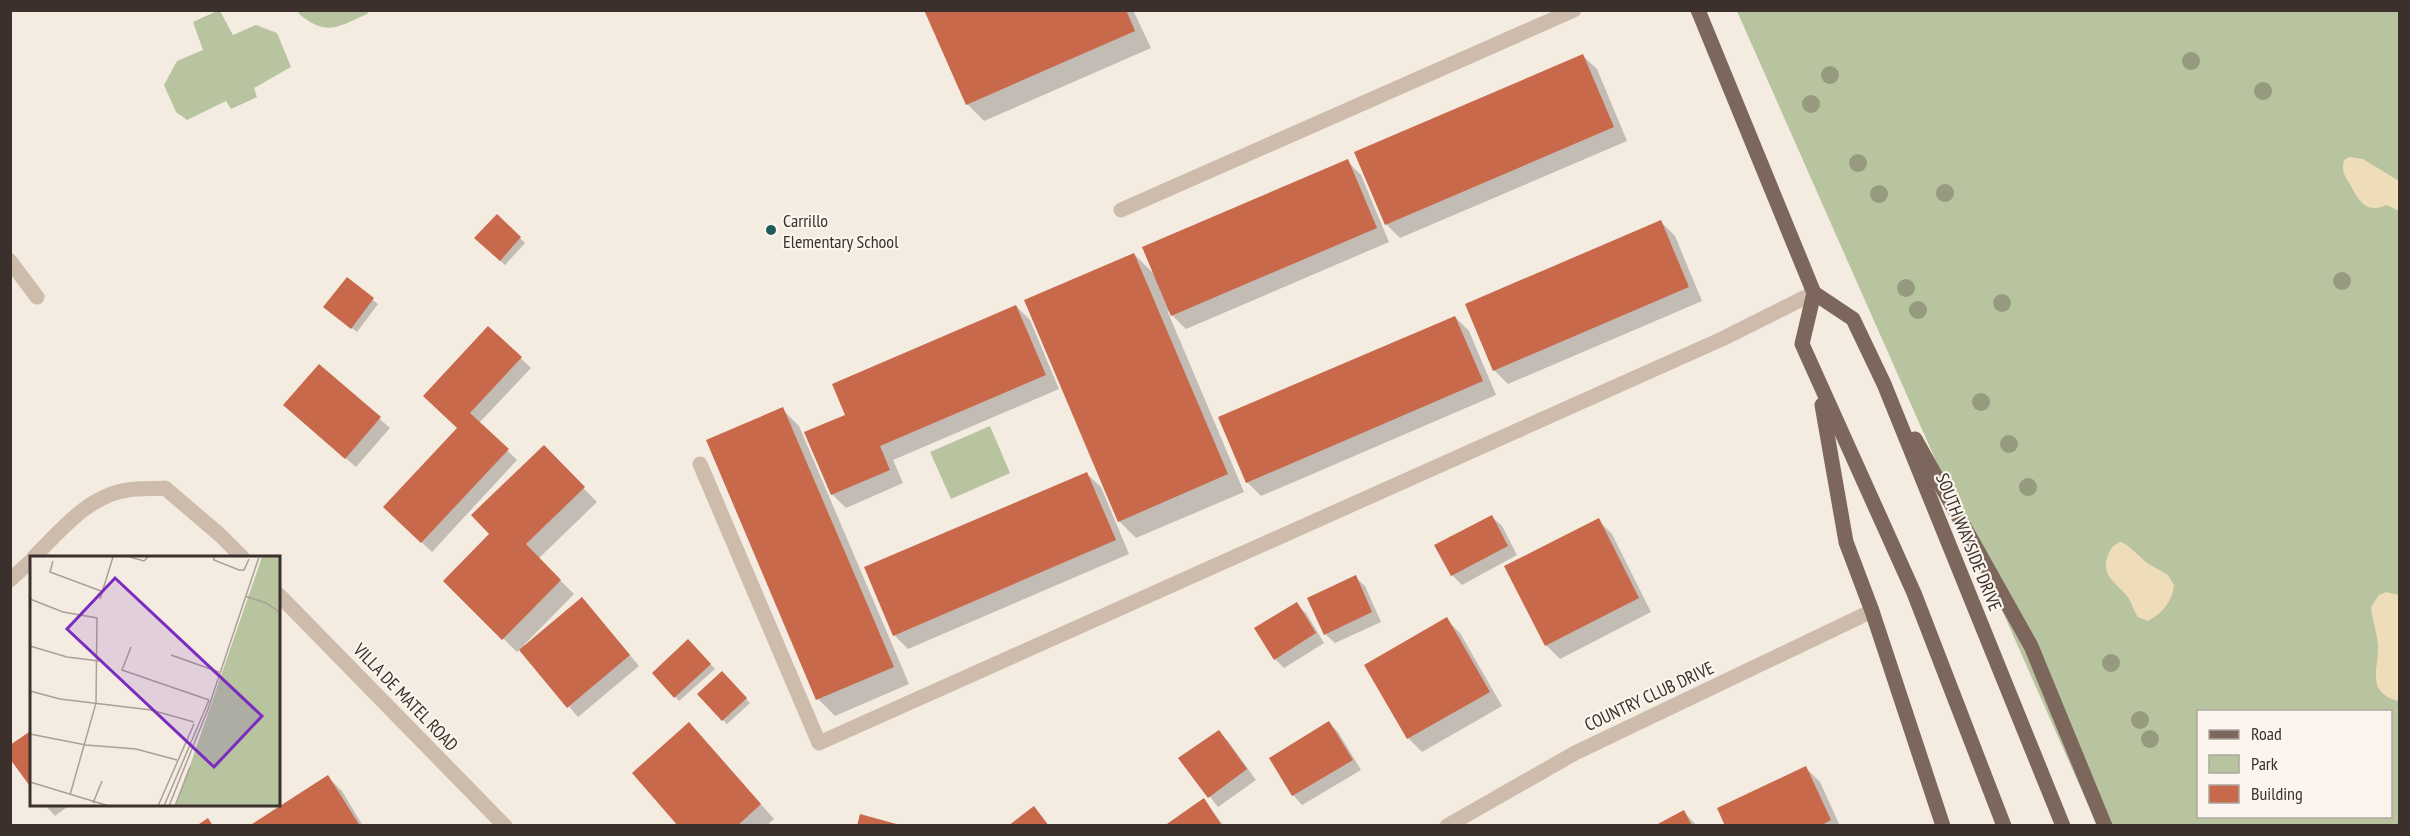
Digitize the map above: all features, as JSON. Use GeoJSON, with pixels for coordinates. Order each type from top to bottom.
{"type":"FeatureCollection","features":[{"type":"Feature","properties":{"kind":"main road"},"geometry":{"type":"LineString","coordinates":[[1698,10],[1814,293],[1802,344],[1914,593],[2004,825]]}},
{"type":"Feature","properties":{"kind":"main road","name":"SOUTH WAYSIDE DRIVE"},"geometry":{"type":"LineString","coordinates":[[1814,293],[1852,319],[1884,384],[2063,825]]}},
{"type":"Feature","properties":{"kind":"main road"},"geometry":{"type":"LineString","coordinates":[[1818,382],[1846,542],[1872,611],[1943,825]]}},
{"type":"Feature","properties":{"kind":"main road"},"geometry":{"type":"LineString","coordinates":[[1884,384],[2031,646],[2105,825]]}},
{"type":"Feature","properties":{"kind":"street"},"geometry":{"type":"LineString","coordinates":[[1121,210],[1574,10]]}},
{"type":"Feature","properties":{"kind":"street"},"geometry":{"type":"LineString","coordinates":[[10,261],[37,297]]}},
{"type":"Feature","properties":{"kind":"street"},"geometry":{"type":"LineString","coordinates":[[700,464],[819,743],[1722,339],[1814,293]]}},
{"type":"Feature","properties":{"kind":"street"},"geometry":{"type":"LineString","coordinates":[[35,556],[76,516],[99,499],[126,490],[165,488],[241,556]]}},
{"type":"Feature","properties":{"kind":"street"},"geometry":{"type":"LineString","coordinates":[[10,580],[30,561]]}},
{"type":"Feature","properties":{"kind":"street","name":"VILLA DE MATEL ROAD"},"geometry":{"type":"LineString","coordinates":[[280,596],[505,825]]}},
{"type":"Feature","properties":{"kind":"street","name":"COUNTRY CLUB DRIVE"},"geometry":{"type":"LineString","coordinates":[[1447,825],[1575,753],[1872,611]]}},
{"type":"Feature","properties":{"kind":"green space"},"geometry":{"type":"Polygon","coordinates":[[[298,10],[369,11],[340,26],[325,28],[309,21],[299,14],[298,10]]]}},
{"type":"Feature","properties":{"kind":"green space"},"geometry":{"type":"Polygon","coordinates":[[[220,11],[233,35],[256,25],[277,33],[291,67],[254,88],[257,97],[231,109],[226,101],[187,120],[176,112],[164,85],[177,61],[203,50],[193,22],[220,11]]]}},
{"type":"Feature","properties":{"kind":"green space"},"geometry":{"type":"Polygon","coordinates":[[[1737,11],[2399,11],[2399,825],[2097,825],[1737,11]]]}},
{"type":"Feature","properties":{"kind":"green space"},"geometry":{"type":"Polygon","coordinates":[[[990,426],[1010,473],[951,499],[930,452],[990,426]]]}},
{"type":"Feature","properties":{"kind":"sand"},"geometry":{"type":"Polygon","coordinates":[[[2349,157],[2363,159],[2399,181],[2399,211],[2387,205],[2368,207],[2360,201],[2343,171],[2344,160],[2349,157]]]}},
{"type":"Feature","properties":{"kind":"sand"},"geometry":{"type":"Polygon","coordinates":[[[2121,542],[2147,563],[2168,575],[2174,585],[2166,606],[2148,621],[2138,617],[2129,598],[2110,578],[2106,568],[2108,555],[2116,544],[2121,542]]]}},
{"type":"Feature","properties":{"kind":"sand"},"geometry":{"type":"Polygon","coordinates":[[[2386,592],[2399,595],[2398,701],[2381,692],[2376,679],[2378,645],[2371,607],[2379,595],[2386,592]]]}},
{"type":"Feature","properties":{"kind":"building"},"geometry":{"type":"Polygon","coordinates":[[[924,10],[1126,10],[1135,31],[966,105],[924,10]]]}},
{"type":"Feature","properties":{"kind":"building"},"geometry":{"type":"Polygon","coordinates":[[[1583,54],[1614,127],[1385,225],[1354,152],[1583,54]]]}},
{"type":"Feature","properties":{"kind":"building"},"geometry":{"type":"Polygon","coordinates":[[[1348,159],[1377,228],[1171,316],[1142,247],[1348,159]]]}},
{"type":"Feature","properties":{"kind":"building"},"geometry":{"type":"Polygon","coordinates":[[[497,214],[521,237],[500,261],[474,238],[497,214]]]}},
{"type":"Feature","properties":{"kind":"building"},"geometry":{"type":"Polygon","coordinates":[[[1661,220],[1689,287],[1493,371],[1465,304],[1661,220]]]}},
{"type":"Feature","properties":{"kind":"building"},"geometry":{"type":"Polygon","coordinates":[[[1134,253],[1228,474],[1118,522],[1024,300],[1134,253]]]}},
{"type":"Feature","properties":{"kind":"building"},"geometry":{"type":"Polygon","coordinates":[[[347,277],[374,298],[351,329],[323,307],[347,277]]]}},
{"type":"Feature","properties":{"kind":"building"},"geometry":{"type":"Polygon","coordinates":[[[1016,305],[1046,375],[880,446],[890,470],[831,495],[804,432],[845,415],[832,384],[1016,305]]]}},
{"type":"Feature","properties":{"kind":"building"},"geometry":{"type":"Polygon","coordinates":[[[1455,316],[1483,381],[1246,483],[1218,417],[1455,316]]]}},
{"type":"Feature","properties":{"kind":"building"},"geometry":{"type":"Polygon","coordinates":[[[488,326],[522,357],[470,413],[509,449],[421,543],[383,507],[457,428],[423,396],[488,326]]]}},
{"type":"Feature","properties":{"kind":"building"},"geometry":{"type":"Polygon","coordinates":[[[319,364],[381,417],[345,459],[283,405],[319,364]]]}},
{"type":"Feature","properties":{"kind":"building"},"geometry":{"type":"Polygon","coordinates":[[[783,407],[894,667],[816,700],[706,440],[783,407]]]}},
{"type":"Feature","properties":{"kind":"building"},"geometry":{"type":"Polygon","coordinates":[[[544,445],[585,487],[526,544],[561,580],[502,640],[443,581],[489,534],[471,515],[544,445]]]}},
{"type":"Feature","properties":{"kind":"building"},"geometry":{"type":"Polygon","coordinates":[[[1087,472],[1116,540],[893,636],[864,567],[1087,472]]]}},
{"type":"Feature","properties":{"kind":"building"},"geometry":{"type":"Polygon","coordinates":[[[1492,515],[1508,546],[1451,576],[1434,545],[1492,515]]]}},
{"type":"Feature","properties":{"kind":"building"},"geometry":{"type":"Polygon","coordinates":[[[1599,518],[1639,598],[1545,646],[1504,566],[1599,518]]]}},
{"type":"Feature","properties":{"kind":"building"},"geometry":{"type":"Polygon","coordinates":[[[1356,575],[1372,612],[1324,635],[1307,598],[1356,575]]]}},
{"type":"Feature","properties":{"kind":"building"},"geometry":{"type":"Polygon","coordinates":[[[582,597],[630,655],[567,708],[519,650],[582,597]]]}},
{"type":"Feature","properties":{"kind":"building"},"geometry":{"type":"Polygon","coordinates":[[[1297,602],[1316,633],[1274,660],[1254,628],[1297,602]]]}},
{"type":"Feature","properties":{"kind":"building"},"geometry":{"type":"Polygon","coordinates":[[[1447,617],[1490,692],[1407,739],[1364,665],[1447,617]]]}},
{"type":"Feature","properties":{"kind":"building"},"geometry":{"type":"Polygon","coordinates":[[[688,639],[711,664],[674,698],[652,673],[688,639]]]}},
{"type":"Feature","properties":{"kind":"building"},"geometry":{"type":"Polygon","coordinates":[[[722,671],[747,698],[722,721],[697,694],[722,671]]]}},
{"type":"Feature","properties":{"kind":"building"},"geometry":{"type":"Polygon","coordinates":[[[1329,721],[1353,760],[1292,796],[1269,758],[1329,721]]]}},
{"type":"Feature","properties":{"kind":"building"},"geometry":{"type":"Polygon","coordinates":[[[689,722],[761,804],[737,826],[678,826],[632,773],[689,722]]]}},
{"type":"Feature","properties":{"kind":"building"},"geometry":{"type":"Polygon","coordinates":[[[1219,730],[1247,769],[1208,798],[1178,758],[1219,730]]]}},
{"type":"Feature","properties":{"kind":"building"},"geometry":{"type":"Polygon","coordinates":[[[30,731],[30,786],[10,759],[10,745],[30,731]]]}},
{"type":"Feature","properties":{"kind":"building"},"geometry":{"type":"Polygon","coordinates":[[[1806,766],[1831,820],[1820,826],[1725,826],[1717,808],[1806,766]]]}},
{"type":"Feature","properties":{"kind":"building"},"geometry":{"type":"Polygon","coordinates":[[[328,775],[360,826],[249,826],[328,775]]]}},
{"type":"Feature","properties":{"kind":"building"},"geometry":{"type":"Polygon","coordinates":[[[1204,798],[1222,826],[1164,826],[1204,798]]]}},
{"type":"Feature","properties":{"kind":"building"},"geometry":{"type":"Polygon","coordinates":[[[1034,806],[1049,826],[1008,826],[1034,806]]]}},
{"type":"Feature","properties":{"kind":"building"},"geometry":{"type":"Polygon","coordinates":[[[1684,810],[1692,826],[1654,826],[1684,810]]]}},
{"type":"Feature","properties":{"kind":"building"},"geometry":{"type":"Polygon","coordinates":[[[860,814],[900,825],[900,826],[857,826],[860,814]]]}},
{"type":"Feature","properties":{"kind":"building"},"geometry":{"type":"Polygon","coordinates":[[[208,818],[213,826],[196,826],[208,818]]]}},
{"type":"Feature","properties":{"kind":"place","name":"Carrillo Elementary School"},"geometry":{"type":"Point","coordinates":[771,230]}}]}
